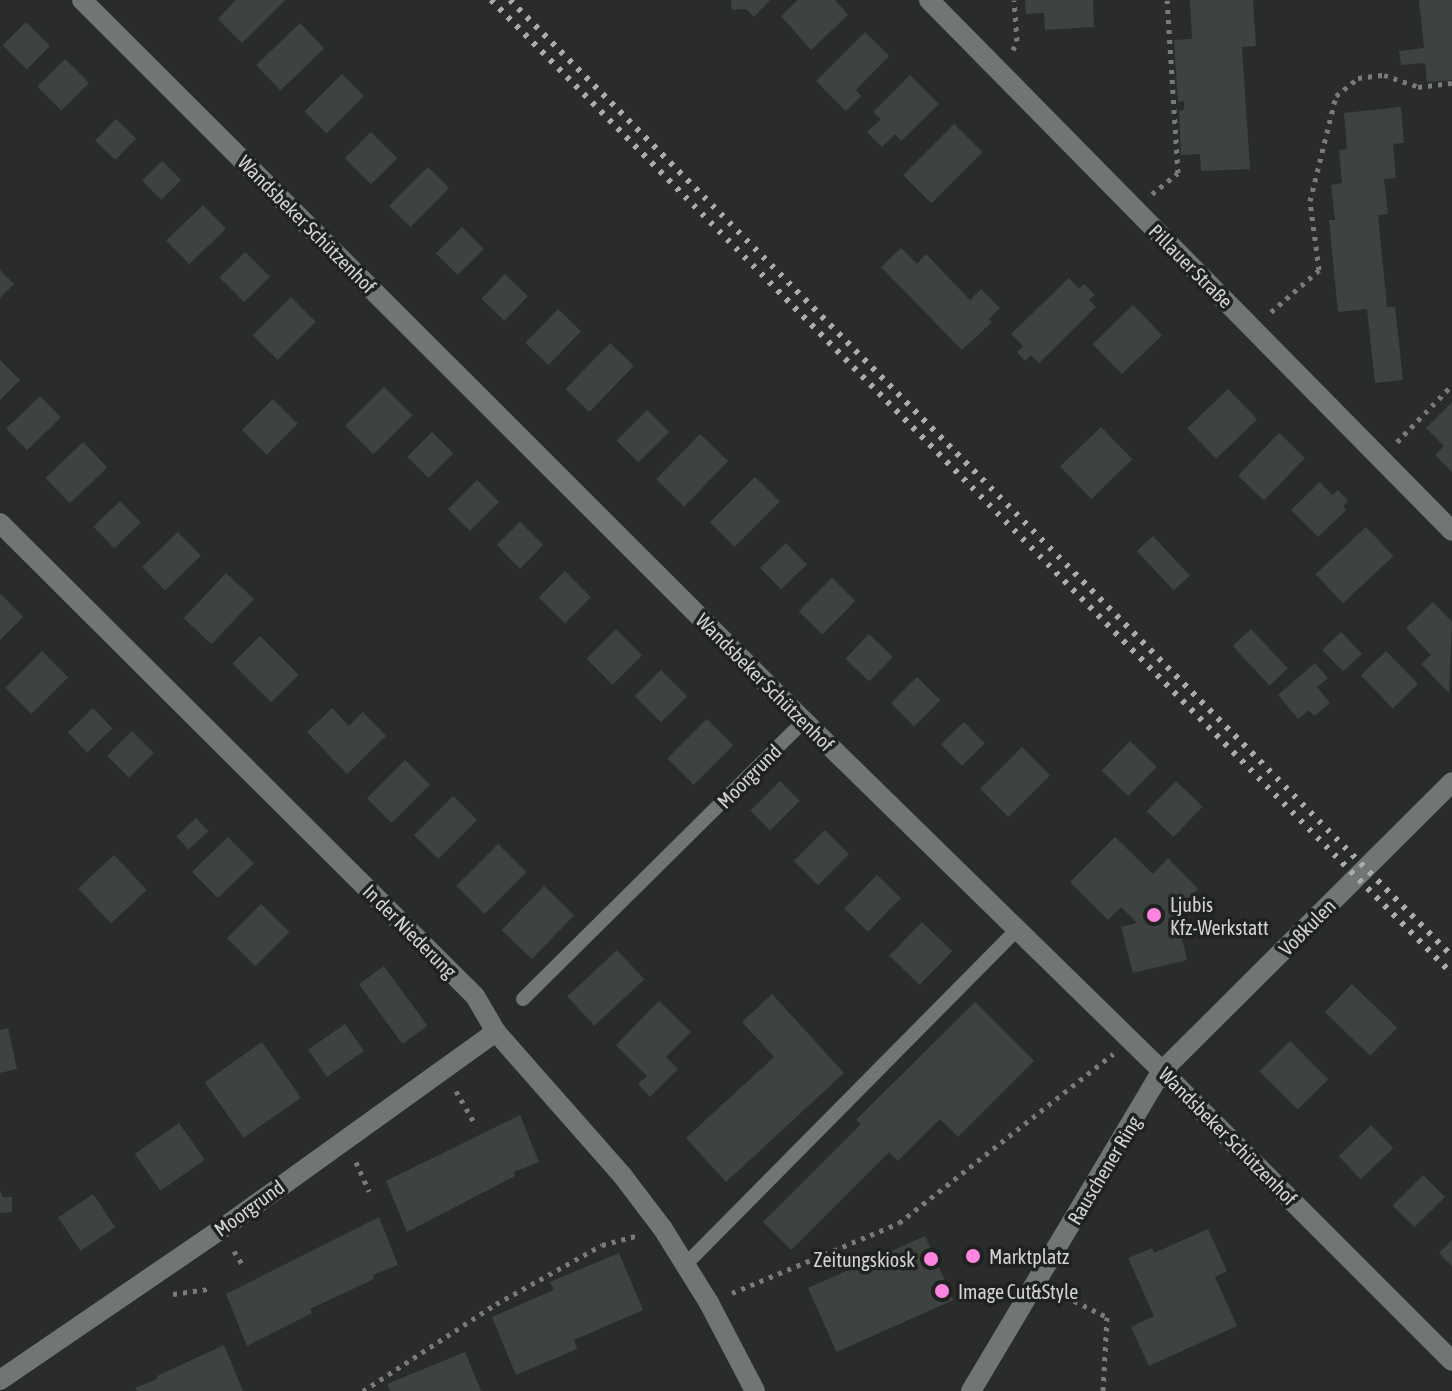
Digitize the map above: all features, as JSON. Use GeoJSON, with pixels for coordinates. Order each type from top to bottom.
{"type":"FeatureCollection","features":[{"type":"Feature","properties":{"kind":"street","name":"Wandsbeker Schützenhof"},"geometry":{"type":"LineString","coordinates":[[82,0],[804,721],[1162,1071],[1452,1361]]}},
{"type":"Feature","properties":{"kind":"street","name":"Pillauer Straße"},"geometry":{"type":"LineString","coordinates":[[929,0],[1452,531]]}},
{"type":"Feature","properties":{"kind":"street","name":"In der Niederung"},"geometry":{"type":"LineString","coordinates":[[0,523],[475,996],[496,1032],[622,1175],[663,1229],[709,1303],[755,1391]]}},
{"type":"Feature","properties":{"kind":"street","name":"Voßkulen"},"geometry":{"type":"LineString","coordinates":[[1162,1071],[1452,782]]}},
{"type":"Feature","properties":{"kind":"street","name":"Moorgrund"},"geometry":{"type":"LineString","coordinates":[[0,1380],[220,1230],[496,1032]]}},
{"type":"Feature","properties":{"kind":"street","name":"Rauschener Ring"},"geometry":{"type":"LineString","coordinates":[[971,1391],[1162,1071]]}},
{"type":"Feature","properties":{"kind":"lane","name":"Moorgrund"},"geometry":{"type":"LineString","coordinates":[[523,999],[804,721]]}},
{"type":"Feature","properties":{"kind":"lane"},"geometry":{"type":"LineString","coordinates":[[686,1264],[1017,930]]}},
{"type":"Feature","properties":{"kind":"path"},"geometry":{"type":"LineString","coordinates":[[1000,72],[1017,41],[1014,0]]}},
{"type":"Feature","properties":{"kind":"path"},"geometry":{"type":"LineString","coordinates":[[1134,208],[1178,173],[1167,0]]}},
{"type":"Feature","properties":{"kind":"path"},"geometry":{"type":"LineString","coordinates":[[1252,328],[1319,270],[1310,201],[1336,96],[1358,78],[1384,75],[1418,87],[1452,83]]}},
{"type":"Feature","properties":{"kind":"path"},"geometry":{"type":"LineString","coordinates":[[1380,459],[1452,385]]}},
{"type":"Feature","properties":{"kind":"path"},"geometry":{"type":"LineString","coordinates":[[709,1303],[899,1223],[1121,1047]]}},
{"type":"Feature","properties":{"kind":"path"},"geometry":{"type":"LineString","coordinates":[[444,1068],[473,1121]]}},
{"type":"Feature","properties":{"kind":"path"},"geometry":{"type":"LineString","coordinates":[[363,1391],[496,1304],[602,1245],[663,1229]]}},
{"type":"Feature","properties":{"kind":"path"},"geometry":{"type":"LineString","coordinates":[[1037,1283],[1107,1317],[1103,1391]]}},
{"type":"Feature","properties":{"kind":"building"},"geometry":{"type":"Polygon","coordinates":[[[236,0],[285,0],[242,43],[218,19],[236,0]]]}},
{"type":"Feature","properties":{"kind":"building"},"geometry":{"type":"Polygon","coordinates":[[[731,0],[770,0],[754,17],[746,9],[732,10],[731,0]]]}},
{"type":"Feature","properties":{"kind":"building"},"geometry":{"type":"Polygon","coordinates":[[[798,0],[835,0],[848,15],[811,50],[781,16],[798,0]]]}},
{"type":"Feature","properties":{"kind":"building"},"geometry":{"type":"Polygon","coordinates":[[[1025,0],[1093,0],[1094,27],[1045,30],[1044,13],[1026,14],[1025,0]]]}},
{"type":"Feature","properties":{"kind":"building"},"geometry":{"type":"Polygon","coordinates":[[[1190,0],[1253,0],[1256,46],[1242,47],[1250,169],[1201,171],[1200,154],[1181,155],[1179,111],[1184,110],[1184,101],[1178,102],[1174,40],[1192,39],[1190,0]]]}},
{"type":"Feature","properties":{"kind":"building"},"geometry":{"type":"Polygon","coordinates":[[[1419,0],[1452,0],[1452,80],[1427,82],[1425,63],[1401,65],[1399,51],[1424,48],[1419,0]]]}},
{"type":"Feature","properties":{"kind":"building"},"geometry":{"type":"Polygon","coordinates":[[[26,22],[50,46],[27,69],[3,45],[26,22]]]}},
{"type":"Feature","properties":{"kind":"building"},"geometry":{"type":"Polygon","coordinates":[[[300,23],[324,48],[280,91],[256,65],[300,23]]]}},
{"type":"Feature","properties":{"kind":"building"},"geometry":{"type":"Polygon","coordinates":[[[865,32],[889,56],[856,90],[861,96],[846,111],[816,81],[865,32]]]}},
{"type":"Feature","properties":{"kind":"building"},"geometry":{"type":"Polygon","coordinates":[[[65,59],[89,83],[61,111],[37,87],[65,59]]]}},
{"type":"Feature","properties":{"kind":"building"},"geometry":{"type":"Polygon","coordinates":[[[342,74],[364,96],[326,133],[305,111],[342,74]]]}},
{"type":"Feature","properties":{"kind":"building"},"geometry":{"type":"Polygon","coordinates":[[[910,75],[939,104],[901,141],[895,134],[882,147],[867,132],[881,119],[873,112],[910,75]]]}},
{"type":"Feature","properties":{"kind":"building"},"geometry":{"type":"Polygon","coordinates":[[[1401,107],[1404,143],[1393,144],[1396,178],[1384,179],[1388,214],[1378,215],[1387,307],[1395,307],[1403,380],[1375,383],[1367,309],[1338,312],[1329,220],[1335,220],[1331,185],[1342,183],[1339,150],[1347,149],[1344,113],[1401,107]]]}},
{"type":"Feature","properties":{"kind":"building"},"geometry":{"type":"Polygon","coordinates":[[[116,119],[136,138],[115,160],[95,141],[116,119]]]}},
{"type":"Feature","properties":{"kind":"building"},"geometry":{"type":"Polygon","coordinates":[[[954,124],[982,152],[931,203],[903,175],[954,124]]]}},
{"type":"Feature","properties":{"kind":"building"},"geometry":{"type":"Polygon","coordinates":[[[371,132],[397,158],[371,184],[345,158],[371,132]]]}},
{"type":"Feature","properties":{"kind":"building"},"geometry":{"type":"Polygon","coordinates":[[[162,161],[181,180],[161,200],[142,181],[162,161]]]}},
{"type":"Feature","properties":{"kind":"building"},"geometry":{"type":"Polygon","coordinates":[[[428,167],[449,188],[410,227],[389,206],[428,167]]]}},
{"type":"Feature","properties":{"kind":"building"},"geometry":{"type":"Polygon","coordinates":[[[203,205],[226,229],[189,264],[166,240],[203,205]]]}},
{"type":"Feature","properties":{"kind":"building"},"geometry":{"type":"Polygon","coordinates":[[[462,227],[484,249],[458,275],[436,253],[462,227]]]}},
{"type":"Feature","properties":{"kind":"building"},"geometry":{"type":"Polygon","coordinates":[[[901,248],[917,264],[926,254],[970,300],[981,289],[1000,308],[989,319],[992,322],[962,350],[881,267],[901,248]]]}},
{"type":"Feature","properties":{"kind":"building"},"geometry":{"type":"Polygon","coordinates":[[[245,252],[270,277],[244,302],[220,277],[245,252]]]}},
{"type":"Feature","properties":{"kind":"building"},"geometry":{"type":"Polygon","coordinates":[[[0,270],[14,284],[0,298],[0,270]]]}},
{"type":"Feature","properties":{"kind":"building"},"geometry":{"type":"Polygon","coordinates":[[[505,274],[528,296],[504,321],[481,298],[505,274]]]}},
{"type":"Feature","properties":{"kind":"building"},"geometry":{"type":"Polygon","coordinates":[[[1069,278],[1079,289],[1084,284],[1095,295],[1089,300],[1096,307],[1039,363],[1031,355],[1025,361],[1017,352],[1023,346],[1011,334],[1069,278]]]}},
{"type":"Feature","properties":{"kind":"building"},"geometry":{"type":"Polygon","coordinates":[[[291,297],[316,322],[278,360],[253,335],[291,297]]]}},
{"type":"Feature","properties":{"kind":"building"},"geometry":{"type":"Polygon","coordinates":[[[1133,305],[1162,335],[1122,374],[1093,344],[1133,305]]]}},
{"type":"Feature","properties":{"kind":"building"},"geometry":{"type":"Polygon","coordinates":[[[558,309],[581,331],[548,365],[525,343],[558,309]]]}},
{"type":"Feature","properties":{"kind":"building"},"geometry":{"type":"Polygon","coordinates":[[[610,343],[634,366],[589,412],[566,389],[610,343]]]}},
{"type":"Feature","properties":{"kind":"building"},"geometry":{"type":"Polygon","coordinates":[[[0,360],[20,380],[0,400],[0,360]]]}},
{"type":"Feature","properties":{"kind":"building"},"geometry":{"type":"Polygon","coordinates":[[[384,387],[412,415],[373,454],[345,426],[384,387]]]}},
{"type":"Feature","properties":{"kind":"building"},"geometry":{"type":"Polygon","coordinates":[[[1228,389],[1257,419],[1216,459],[1187,429],[1228,389]]]}},
{"type":"Feature","properties":{"kind":"building"},"geometry":{"type":"Polygon","coordinates":[[[40,396],[61,418],[27,450],[6,429],[40,396]]]}},
{"type":"Feature","properties":{"kind":"building"},"geometry":{"type":"Polygon","coordinates":[[[273,399],[298,424],[267,455],[242,430],[273,399]]]}},
{"type":"Feature","properties":{"kind":"building"},"geometry":{"type":"Polygon","coordinates":[[[1452,402],[1452,472],[1435,455],[1444,446],[1426,428],[1452,402]]]}},
{"type":"Feature","properties":{"kind":"building"},"geometry":{"type":"Polygon","coordinates":[[[647,410],[669,432],[639,462],[617,440],[647,410]]]}},
{"type":"Feature","properties":{"kind":"building"},"geometry":{"type":"Polygon","coordinates":[[[1101,427],[1132,459],[1091,499],[1060,467],[1101,427]]]}},
{"type":"Feature","properties":{"kind":"building"},"geometry":{"type":"Polygon","coordinates":[[[432,432],[453,453],[428,478],[407,457],[432,432]]]}},
{"type":"Feature","properties":{"kind":"building"},"geometry":{"type":"Polygon","coordinates":[[[1279,433],[1305,458],[1264,500],[1238,475],[1279,433]]]}},
{"type":"Feature","properties":{"kind":"building"},"geometry":{"type":"Polygon","coordinates":[[[700,434],[728,461],[684,506],[656,479],[700,434]]]}},
{"type":"Feature","properties":{"kind":"building"},"geometry":{"type":"Polygon","coordinates":[[[83,442],[107,467],[70,503],[46,478],[83,442]]]}},
{"type":"Feature","properties":{"kind":"building"},"geometry":{"type":"Polygon","coordinates":[[[755,477],[780,502],[734,547],[710,522],[755,477]]]}},
{"type":"Feature","properties":{"kind":"building"},"geometry":{"type":"Polygon","coordinates":[[[477,480],[499,502],[470,531],[448,509],[477,480]]]}},
{"type":"Feature","properties":{"kind":"building"},"geometry":{"type":"Polygon","coordinates":[[[1320,482],[1332,495],[1338,490],[1348,501],[1343,506],[1346,510],[1318,537],[1291,510],[1320,482]]]}},
{"type":"Feature","properties":{"kind":"building"},"geometry":{"type":"Polygon","coordinates":[[[120,501],[141,523],[114,548],[93,527],[120,501]]]}},
{"type":"Feature","properties":{"kind":"building"},"geometry":{"type":"Polygon","coordinates":[[[520,522],[543,545],[520,569],[497,545],[520,522]]]}},
{"type":"Feature","properties":{"kind":"building"},"geometry":{"type":"Polygon","coordinates":[[[1366,527],[1393,556],[1343,603],[1316,574],[1366,527]]]}},
{"type":"Feature","properties":{"kind":"building"},"geometry":{"type":"Polygon","coordinates":[[[178,532],[201,556],[165,590],[142,567],[178,532]]]}},
{"type":"Feature","properties":{"kind":"building"},"geometry":{"type":"Polygon","coordinates":[[[1153,536],[1190,575],[1174,590],[1137,551],[1153,536]]]}},
{"type":"Feature","properties":{"kind":"building"},"geometry":{"type":"Polygon","coordinates":[[[786,543],[807,565],[781,590],[760,568],[786,543]]]}},
{"type":"Feature","properties":{"kind":"building"},"geometry":{"type":"Polygon","coordinates":[[[565,571],[591,597],[565,623],[539,597],[565,571]]]}},
{"type":"Feature","properties":{"kind":"building"},"geometry":{"type":"Polygon","coordinates":[[[226,573],[254,599],[212,644],[184,618],[226,573]]]}},
{"type":"Feature","properties":{"kind":"building"},"geometry":{"type":"Polygon","coordinates":[[[832,578],[855,601],[822,635],[799,611],[832,578]]]}},
{"type":"Feature","properties":{"kind":"building"},"geometry":{"type":"Polygon","coordinates":[[[0,593],[23,617],[0,640],[0,593]]]}},
{"type":"Feature","properties":{"kind":"building"},"geometry":{"type":"Polygon","coordinates":[[[1433,602],[1452,622],[1449,693],[1421,664],[1431,655],[1406,628],[1433,602]]]}},
{"type":"Feature","properties":{"kind":"building"},"geometry":{"type":"Polygon","coordinates":[[[616,629],[642,655],[612,685],[586,659],[616,629]]]}},
{"type":"Feature","properties":{"kind":"building"},"geometry":{"type":"Polygon","coordinates":[[[1251,629],[1288,668],[1270,686],[1233,646],[1251,629]]]}},
{"type":"Feature","properties":{"kind":"building"},"geometry":{"type":"Polygon","coordinates":[[[1341,632],[1362,654],[1343,672],[1322,650],[1341,632]]]}},
{"type":"Feature","properties":{"kind":"building"},"geometry":{"type":"Polygon","coordinates":[[[869,634],[893,657],[869,681],[845,658],[869,634]]]}},
{"type":"Feature","properties":{"kind":"building"},"geometry":{"type":"Polygon","coordinates":[[[260,636],[299,675],[271,702],[232,664],[260,636]]]}},
{"type":"Feature","properties":{"kind":"building"},"geometry":{"type":"Polygon","coordinates":[[[42,651],[68,677],[31,714],[5,688],[42,651]]]}},
{"type":"Feature","properties":{"kind":"building"},"geometry":{"type":"Polygon","coordinates":[[[1386,651],[1418,684],[1393,708],[1361,675],[1386,651]]]}},
{"type":"Feature","properties":{"kind":"building"},"geometry":{"type":"Polygon","coordinates":[[[1315,663],[1328,678],[1317,687],[1330,703],[1314,716],[1309,710],[1298,719],[1278,695],[1315,663]]]}},
{"type":"Feature","properties":{"kind":"building"},"geometry":{"type":"Polygon","coordinates":[[[661,670],[687,696],[661,722],[635,696],[661,670]]]}},
{"type":"Feature","properties":{"kind":"building"},"geometry":{"type":"Polygon","coordinates":[[[917,677],[940,700],[914,726],[891,703],[917,677]]]}},
{"type":"Feature","properties":{"kind":"building"},"geometry":{"type":"Polygon","coordinates":[[[93,708],[112,728],[87,752],[68,732],[93,708]]]}},
{"type":"Feature","properties":{"kind":"building"},"geometry":{"type":"Polygon","coordinates":[[[332,708],[349,726],[363,712],[386,736],[347,774],[307,732],[332,708]]]}},
{"type":"Feature","properties":{"kind":"building"},"geometry":{"type":"Polygon","coordinates":[[[707,719],[733,745],[694,785],[667,759],[707,719]]]}},
{"type":"Feature","properties":{"kind":"building"},"geometry":{"type":"Polygon","coordinates":[[[964,722],[985,744],[962,766],[941,744],[964,722]]]}},
{"type":"Feature","properties":{"kind":"building"},"geometry":{"type":"Polygon","coordinates":[[[132,731],[154,753],[129,778],[107,756],[132,731]]]}},
{"type":"Feature","properties":{"kind":"building"},"geometry":{"type":"Polygon","coordinates":[[[1130,741],[1157,767],[1128,796],[1102,770],[1130,741]]]}},
{"type":"Feature","properties":{"kind":"building"},"geometry":{"type":"Polygon","coordinates":[[[1022,747],[1050,775],[1009,817],[980,789],[1022,747]]]}},
{"type":"Feature","properties":{"kind":"building"},"geometry":{"type":"Polygon","coordinates":[[[405,760],[430,785],[392,823],[367,798],[405,760]]]}},
{"type":"Feature","properties":{"kind":"building"},"geometry":{"type":"Polygon","coordinates":[[[780,781],[800,801],[770,830],[750,811],[780,781]]]}},
{"type":"Feature","properties":{"kind":"building"},"geometry":{"type":"Polygon","coordinates":[[[1176,781],[1203,807],[1173,837],[1147,811],[1176,781]]]}},
{"type":"Feature","properties":{"kind":"building"},"geometry":{"type":"Polygon","coordinates":[[[453,796],[477,820],[438,859],[414,835],[453,796]]]}},
{"type":"Feature","properties":{"kind":"building"},"geometry":{"type":"Polygon","coordinates":[[[196,818],[208,831],[189,850],[176,836],[196,818]]]}},
{"type":"Feature","properties":{"kind":"building"},"geometry":{"type":"Polygon","coordinates":[[[825,830],[849,854],[818,885],[794,861],[825,830]]]}},
{"type":"Feature","properties":{"kind":"building"},"geometry":{"type":"Polygon","coordinates":[[[228,837],[254,864],[218,898],[192,872],[228,837]]]}},
{"type":"Feature","properties":{"kind":"building"},"geometry":{"type":"Polygon","coordinates":[[[1115,837],[1153,874],[1168,858],[1198,889],[1176,913],[1187,960],[1133,973],[1121,927],[1137,923],[1121,907],[1108,920],[1070,882],[1115,837]]]}},
{"type":"Feature","properties":{"kind":"building"},"geometry":{"type":"Polygon","coordinates":[[[498,844],[526,872],[485,914],[456,886],[498,844]]]}},
{"type":"Feature","properties":{"kind":"building"},"geometry":{"type":"Polygon","coordinates":[[[114,855],[147,890],[111,924],[78,888],[114,855]]]}},
{"type":"Feature","properties":{"kind":"building"},"geometry":{"type":"Polygon","coordinates":[[[877,875],[901,898],[868,932],[844,909],[877,875]]]}},
{"type":"Feature","properties":{"kind":"building"},"geometry":{"type":"Polygon","coordinates":[[[544,886],[574,915],[532,959],[502,930],[544,886]]]}},
{"type":"Feature","properties":{"kind":"building"},"geometry":{"type":"Polygon","coordinates":[[[261,904],[289,932],[255,966],[227,938],[261,904]]]}},
{"type":"Feature","properties":{"kind":"building"},"geometry":{"type":"Polygon","coordinates":[[[922,922],[952,951],[920,985],[889,956],[922,922]]]}},
{"type":"Feature","properties":{"kind":"building"},"geometry":{"type":"Polygon","coordinates":[[[617,950],[644,979],[595,1026],[567,996],[617,950]]]}},
{"type":"Feature","properties":{"kind":"building"},"geometry":{"type":"Polygon","coordinates":[[[384,966],[427,1026],[402,1044],[359,984],[384,966]]]}},
{"type":"Feature","properties":{"kind":"building"},"geometry":{"type":"Polygon","coordinates":[[[1352,984],[1397,1028],[1370,1056],[1325,1012],[1352,984]]]}},
{"type":"Feature","properties":{"kind":"building"},"geometry":{"type":"Polygon","coordinates":[[[772,994],[844,1073],[726,1182],[686,1138],[774,1057],[742,1022],[772,994]]]}},
{"type":"Feature","properties":{"kind":"building"},"geometry":{"type":"Polygon","coordinates":[[[659,1001],[691,1032],[666,1057],[678,1069],[650,1097],[638,1084],[647,1076],[616,1045],[659,1001]]]}},
{"type":"Feature","properties":{"kind":"building"},"geometry":{"type":"Polygon","coordinates":[[[975,1002],[1034,1061],[958,1137],[940,1119],[898,1161],[889,1152],[791,1250],[763,1222],[861,1124],[856,1120],[975,1002]]]}},
{"type":"Feature","properties":{"kind":"building"},"geometry":{"type":"Polygon","coordinates":[[[345,1024],[364,1051],[327,1077],[308,1050],[345,1024]]]}},
{"type":"Feature","properties":{"kind":"building"},"geometry":{"type":"Polygon","coordinates":[[[8,1028],[17,1069],[0,1073],[0,1030],[8,1028]]]}},
{"type":"Feature","properties":{"kind":"building"},"geometry":{"type":"Polygon","coordinates":[[[1290,1041],[1328,1079],[1298,1110],[1260,1071],[1290,1041]]]}},
{"type":"Feature","properties":{"kind":"building"},"geometry":{"type":"Polygon","coordinates":[[[262,1042],[301,1098],[244,1138],[205,1082],[262,1042]]]}},
{"type":"Feature","properties":{"kind":"building"},"geometry":{"type":"Polygon","coordinates":[[[520,1115],[539,1162],[514,1172],[515,1176],[407,1232],[386,1181],[520,1115]]]}},
{"type":"Feature","properties":{"kind":"building"},"geometry":{"type":"Polygon","coordinates":[[[179,1123],[205,1160],[161,1191],[135,1154],[179,1123]]]}},
{"type":"Feature","properties":{"kind":"building"},"geometry":{"type":"Polygon","coordinates":[[[1371,1125],[1393,1148],[1361,1179],[1339,1156],[1371,1125]]]}},
{"type":"Feature","properties":{"kind":"building"},"geometry":{"type":"Polygon","coordinates":[[[1423,1175],[1445,1197],[1415,1227],[1393,1205],[1423,1175]]]}},
{"type":"Feature","properties":{"kind":"building"},"geometry":{"type":"Polygon","coordinates":[[[0,1191],[3,1197],[12,1197],[12,1212],[0,1213],[0,1191]]]}},
{"type":"Feature","properties":{"kind":"building"},"geometry":{"type":"Polygon","coordinates":[[[93,1194],[115,1227],[81,1251],[58,1217],[93,1194]]]}},
{"type":"Feature","properties":{"kind":"building"},"geometry":{"type":"Polygon","coordinates":[[[379,1217],[398,1265],[373,1275],[374,1279],[310,1309],[312,1313],[247,1346],[226,1294],[379,1217]]]}},
{"type":"Feature","properties":{"kind":"building"},"geometry":{"type":"Polygon","coordinates":[[[1208,1229],[1227,1271],[1215,1277],[1237,1326],[1149,1366],[1131,1327],[1154,1316],[1128,1258],[1152,1248],[1154,1253],[1208,1229]]]}},
{"type":"Feature","properties":{"kind":"building"},"geometry":{"type":"Polygon","coordinates":[[[925,1236],[953,1300],[837,1352],[808,1288],[925,1236]]]}},
{"type":"Feature","properties":{"kind":"building"},"geometry":{"type":"Polygon","coordinates":[[[1452,1240],[1452,1266],[1439,1253],[1452,1240]]]}},
{"type":"Feature","properties":{"kind":"building"},"geometry":{"type":"Polygon","coordinates":[[[619,1253],[643,1310],[574,1340],[577,1349],[516,1375],[492,1317],[554,1290],[550,1282],[619,1253]]]}},
{"type":"Feature","properties":{"kind":"building"},"geometry":{"type":"Polygon","coordinates":[[[224,1345],[243,1391],[137,1391],[135,1388],[157,1379],[157,1376],[224,1345]]]}},
{"type":"Feature","properties":{"kind":"building"},"geometry":{"type":"Polygon","coordinates":[[[465,1352],[481,1391],[390,1391],[387,1384],[465,1352]]]}},
{"type":"Feature","properties":{"kind":"railway"},"geometry":{"type":"LineString","coordinates":[[491,0],[1452,974]]}},
{"type":"Feature","properties":{"kind":"railway"},"geometry":{"type":"LineString","coordinates":[[510,0],[1452,956]]}},
{"type":"Feature","properties":{"kind":"place","name":"Ljubis Kfz-Werkstatt"},"geometry":{"type":"Point","coordinates":[1154,915]}},
{"type":"Feature","properties":{"kind":"place","name":"Marktplatz"},"geometry":{"type":"Point","coordinates":[973,1256]}},
{"type":"Feature","properties":{"kind":"place","name":"Zeitungskiosk"},"geometry":{"type":"Point","coordinates":[931,1259]}},
{"type":"Feature","properties":{"kind":"place","name":"Image Cut&Style"},"geometry":{"type":"Point","coordinates":[942,1291]}}]}
